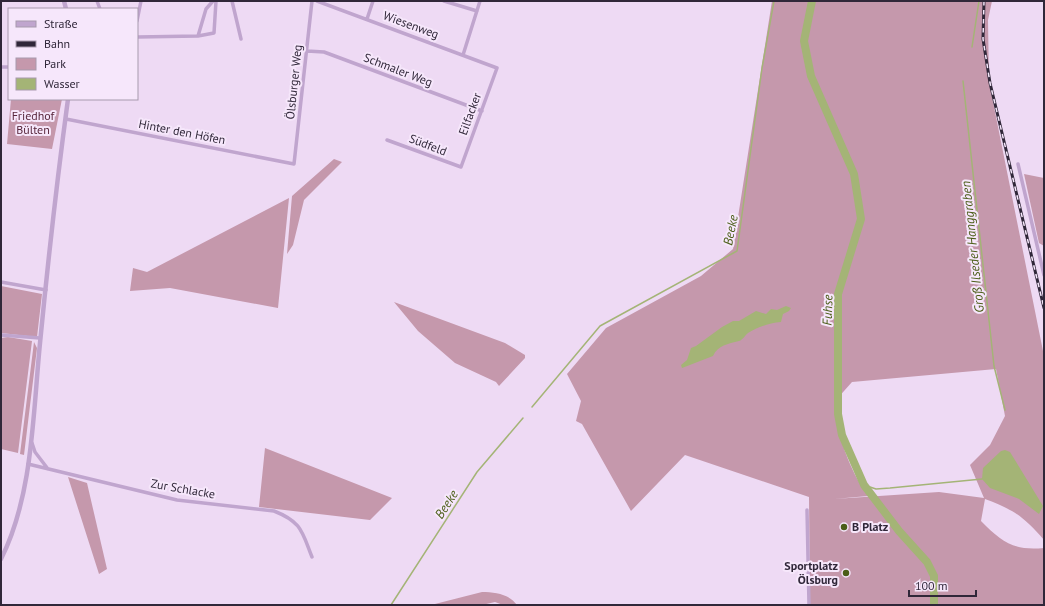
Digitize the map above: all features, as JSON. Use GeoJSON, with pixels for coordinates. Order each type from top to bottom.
{"type":"FeatureCollection","features":[{"type":"Feature","properties":{"kind":"street"},"geometry":{"type":"LineString","coordinates":[[138,15],[141,1]]}},
{"type":"Feature","properties":{"kind":"street"},"geometry":{"type":"LineString","coordinates":[[198,36],[206,9],[213,1]]}},
{"type":"Feature","properties":{"kind":"street"},"geometry":{"type":"LineString","coordinates":[[138,37],[198,36],[214,33],[216,1]]}},
{"type":"Feature","properties":{"kind":"street"},"geometry":{"type":"LineString","coordinates":[[232,1],[241,39]]}},
{"type":"Feature","properties":{"kind":"street","name":"Ölsburger Weg"},"geometry":{"type":"LineString","coordinates":[[294,164],[312,1]]}},
{"type":"Feature","properties":{"kind":"street","name":"Wiesenweg"},"geometry":{"type":"LineString","coordinates":[[317,1],[497,68]]}},
{"type":"Feature","properties":{"kind":"street"},"geometry":{"type":"LineString","coordinates":[[367,20],[373,1]]}},
{"type":"Feature","properties":{"kind":"street"},"geometry":{"type":"LineString","coordinates":[[444,1],[477,11]]}},
{"type":"Feature","properties":{"kind":"street"},"geometry":{"type":"LineString","coordinates":[[463,55],[480,1]]}},
{"type":"Feature","properties":{"kind":"street","name":"Schmaler Weg"},"geometry":{"type":"LineString","coordinates":[[307,51],[324,52],[482,111]]}},
{"type":"Feature","properties":{"kind":"street","name":"Eilfacker"},"geometry":{"type":"LineString","coordinates":[[461,167],[497,68]]}},
{"type":"Feature","properties":{"kind":"street"},"geometry":{"type":"LineString","coordinates":[[1,559],[18,516],[28,464],[40,338],[68,100]]}},
{"type":"Feature","properties":{"kind":"street","name":"Hinter den Höfen"},"geometry":{"type":"LineString","coordinates":[[66,119],[294,164]]}},
{"type":"Feature","properties":{"kind":"street","name":"Südfeld"},"geometry":{"type":"LineString","coordinates":[[387,140],[461,167]]}},
{"type":"Feature","properties":{"kind":"street"},"geometry":{"type":"LineString","coordinates":[[1018,164],[1044,275]]}},
{"type":"Feature","properties":{"kind":"street"},"geometry":{"type":"LineString","coordinates":[[1039,255],[1044,252]]}},
{"type":"Feature","properties":{"kind":"street"},"geometry":{"type":"LineString","coordinates":[[1,282],[46,290]]}},
{"type":"Feature","properties":{"kind":"street"},"geometry":{"type":"LineString","coordinates":[[1,335],[40,338]]}},
{"type":"Feature","properties":{"kind":"street"},"geometry":{"type":"LineString","coordinates":[[31,440],[35,452],[48,469]]}},
{"type":"Feature","properties":{"kind":"street","name":"Zur Schlacke"},"geometry":{"type":"LineString","coordinates":[[28,464],[177,500],[274,511],[289,517],[296,524],[303,533],[312,557]]}},
{"type":"Feature","properties":{"kind":"street"},"geometry":{"type":"LineString","coordinates":[[807,510],[809,605]]}},
{"type":"Feature","properties":{"kind":"green space"},"geometry":{"type":"Polygon","coordinates":[[[772,1],[992,1],[988,20],[989,82],[1044,356],[1044,540],[1024,519],[1011,510],[985,499],[981,521],[1002,540],[1009,544],[1024,548],[1044,548],[1044,605],[810,605],[809,497],[685,455],[631,511],[582,424],[576,421],[581,401],[567,374],[606,328],[701,276],[733,249],[772,1]],[[996,369],[852,382],[836,400],[838,426],[850,463],[861,486],[868,496],[834,499],[939,492],[984,498],[970,465],[990,445],[1005,416],[996,369]]]}},
{"type":"Feature","properties":{"kind":"green space","name":"Friedhof Bülten"},"geometry":{"type":"Polygon","coordinates":[[[11,100],[62,100],[52,149],[7,144],[11,100]]]}},
{"type":"Feature","properties":{"kind":"green space"},"geometry":{"type":"Polygon","coordinates":[[[334,159],[342,162],[304,200],[293,245],[287,254],[292,196],[334,159]]]}},
{"type":"Feature","properties":{"kind":"green space"},"geometry":{"type":"Polygon","coordinates":[[[1024,174],[1044,178],[1044,246],[1039,243],[1024,174]]]}},
{"type":"Feature","properties":{"kind":"green space"},"geometry":{"type":"Polygon","coordinates":[[[289,198],[278,308],[170,288],[130,291],[133,268],[147,272],[289,198]]]}},
{"type":"Feature","properties":{"kind":"green space"},"geometry":{"type":"Polygon","coordinates":[[[1,286],[42,294],[37,337],[1,333],[1,286]]]}},
{"type":"Feature","properties":{"kind":"green space"},"geometry":{"type":"Polygon","coordinates":[[[394,302],[505,343],[525,355],[525,358],[499,386],[496,382],[455,363],[418,331],[394,302]]]}},
{"type":"Feature","properties":{"kind":"green space"},"geometry":{"type":"Polygon","coordinates":[[[8,337],[32,341],[18,453],[1,449],[1,338],[8,337]]]}},
{"type":"Feature","properties":{"kind":"green space"},"geometry":{"type":"Polygon","coordinates":[[[34,342],[37,348],[24,455],[20,454],[34,342]]]}},
{"type":"Feature","properties":{"kind":"green space"},"geometry":{"type":"Polygon","coordinates":[[[265,448],[392,498],[370,520],[259,507],[265,448]]]}},
{"type":"Feature","properties":{"kind":"green space"},"geometry":{"type":"Polygon","coordinates":[[[68,477],[87,483],[107,569],[99,574],[68,477]]]}},
{"type":"Feature","properties":{"kind":"green space"},"geometry":{"type":"Polygon","coordinates":[[[482,592],[501,594],[510,598],[517,605],[503,605],[495,602],[482,605],[431,605],[482,592]]]}},
{"type":"Feature","properties":{"kind":"water"},"geometry":{"type":"Polygon","coordinates":[[[786,306],[791,308],[783,314],[781,322],[768,324],[756,329],[748,333],[743,339],[721,347],[713,356],[682,368],[681,365],[687,360],[691,348],[722,327],[733,321],[739,321],[756,311],[766,314],[771,309],[777,310],[786,306]]]}},
{"type":"Feature","properties":{"kind":"water"},"geometry":{"type":"Polygon","coordinates":[[[1005,450],[1010,452],[1043,506],[1039,514],[1019,499],[990,488],[982,479],[983,468],[1001,451],[1005,450]]]}},
{"type":"Feature","properties":{"kind":"waterway","name":"Beeke"},"geometry":{"type":"LineString","coordinates":[[532,407],[600,326],[737,251],[762,68],[774,1]]}},
{"type":"Feature","properties":{"kind":"waterway","name":"Fuhse"},"geometry":{"type":"LineString","coordinates":[[812,1],[804,41],[811,76],[854,174],[861,219],[838,294],[838,414],[842,435],[864,485],[899,531],[927,562],[934,576],[934,605]]}},
{"type":"Feature","properties":{"kind":"waterway","name":"Groß Ilseder Hanggraben"},"geometry":{"type":"LineString","coordinates":[[972,47],[979,1]]}},
{"type":"Feature","properties":{"kind":"waterway","name":"Groß Ilseder Hanggraben"},"geometry":{"type":"LineString","coordinates":[[963,81],[994,366],[1005,410]]}},
{"type":"Feature","properties":{"kind":"waterway","name":"Beeke"},"geometry":{"type":"LineString","coordinates":[[391,605],[477,472],[523,418]]}},
{"type":"Feature","properties":{"kind":"waterway"},"geometry":{"type":"LineString","coordinates":[[864,485],[876,489],[982,479]]}},
{"type":"Feature","properties":{"kind":"railway"},"geometry":{"type":"LineString","coordinates":[[984,1],[983,39],[990,83],[1044,308]]}},
{"type":"Feature","properties":{"kind":"place","name":"B Platz"},"geometry":{"type":"Point","coordinates":[844,527]}},
{"type":"Feature","properties":{"kind":"place","name":"Sportplatz Ölsburg"},"geometry":{"type":"Point","coordinates":[846,573]}}]}
